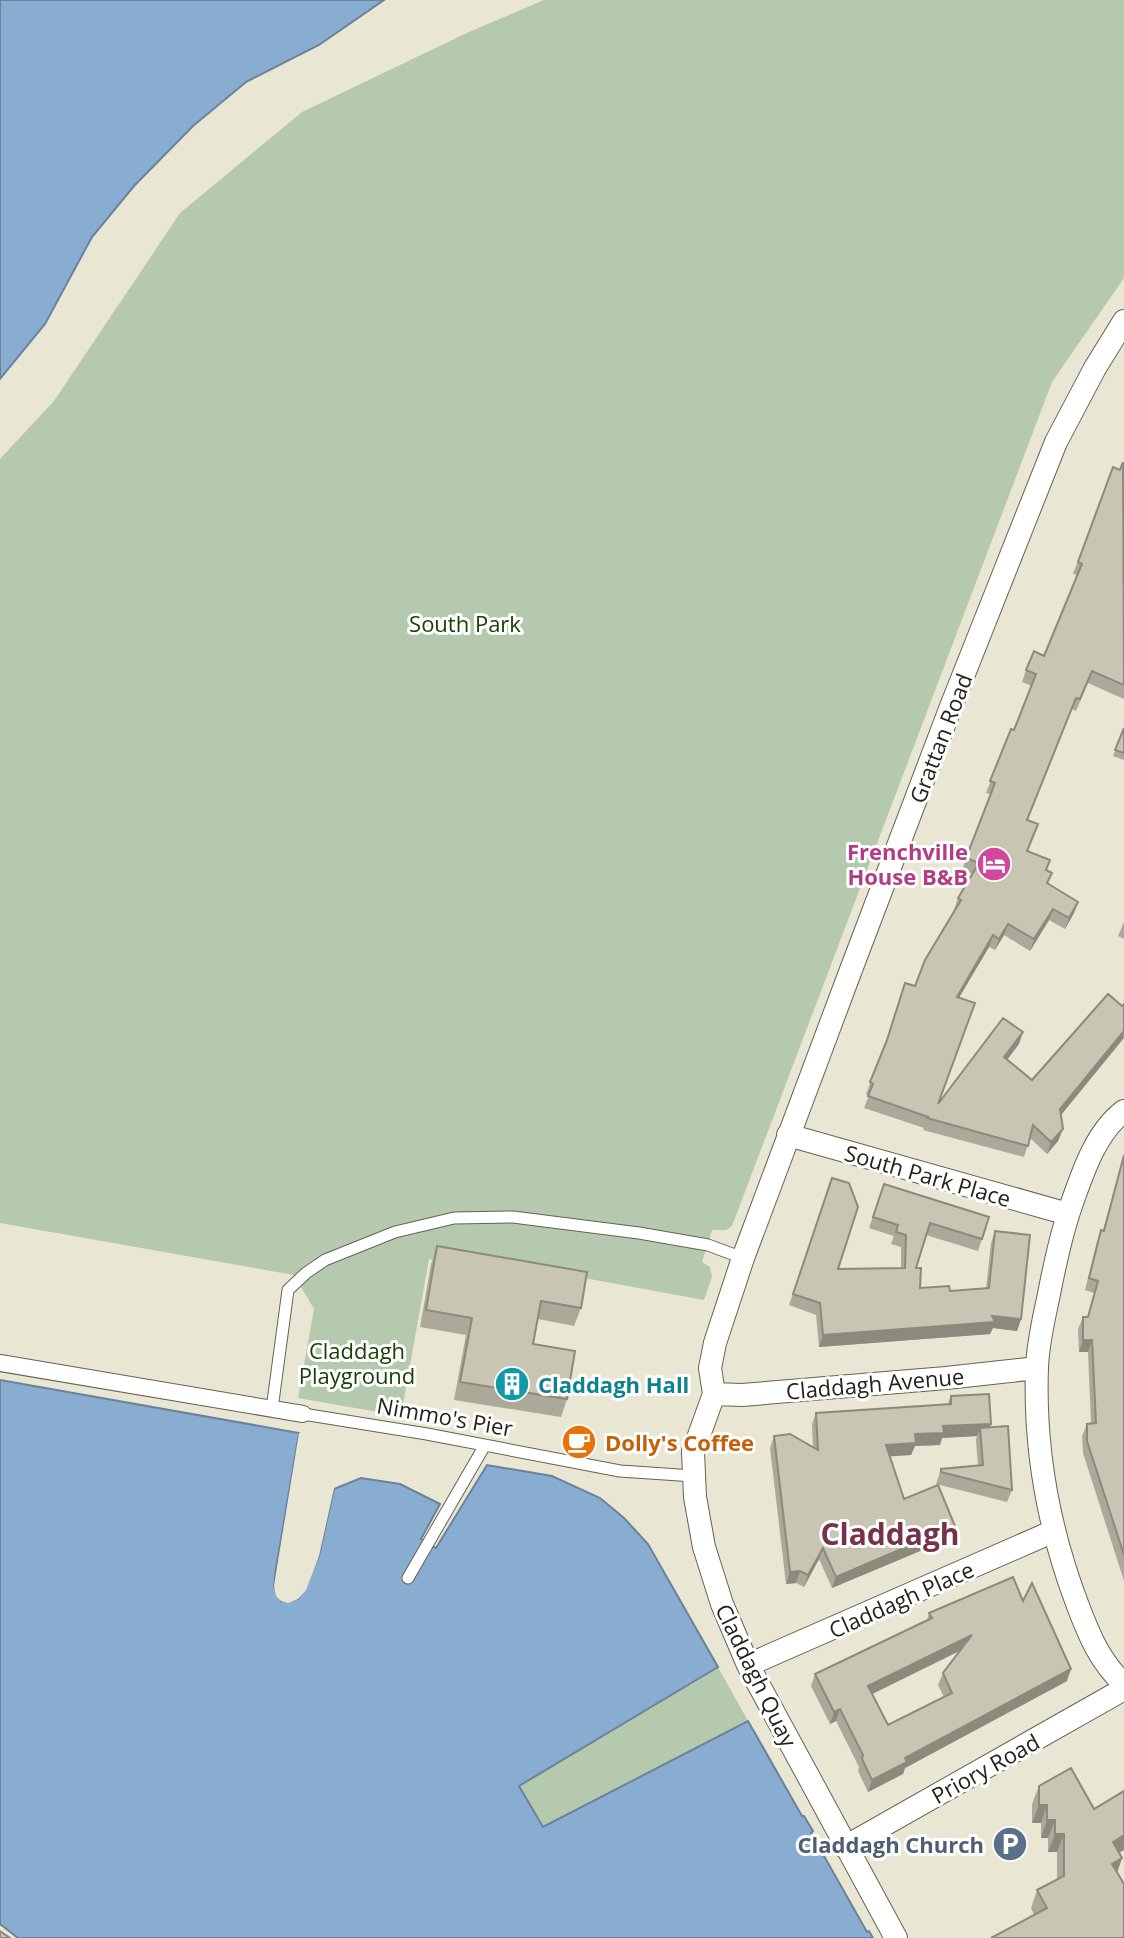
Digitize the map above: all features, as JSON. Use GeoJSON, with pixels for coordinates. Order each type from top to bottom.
{"type":"FeatureCollection","features":[{"type":"Feature","properties":{"kind":"street","name":"Grattan Road"},"geometry":{"type":"LineString","coordinates":[[714,1394],[711,1355],[743,1258],[952,704],[1056,442],[1124,321]]}},
{"type":"Feature","properties":{"kind":"street"},"geometry":{"type":"LineString","coordinates":[[1124,1111],[1108,1126],[1097,1143],[1068,1214],[1042,1324],[1037,1368],[1040,1445],[1054,1531],[1090,1638],[1124,1686]]}},
{"type":"Feature","properties":{"kind":"street","name":"South Park Place"},"geometry":{"type":"LineString","coordinates":[[788,1135],[1068,1214]]}},
{"type":"Feature","properties":{"kind":"street","name":"Nimmo's Pier"},"geometry":{"type":"LineString","coordinates":[[0,1363],[303,1414]]}},
{"type":"Feature","properties":{"kind":"street","name":"Claddagh Avenue"},"geometry":{"type":"LineString","coordinates":[[714,1394],[742,1395],[1037,1368]]}},
{"type":"Feature","properties":{"kind":"street","name":"Claddagh Quay"},"geometry":{"type":"LineString","coordinates":[[714,1394],[693,1452],[695,1497],[706,1557],[748,1665],[896,1938]]}},
{"type":"Feature","properties":{"kind":"street","name":"Claddagh Place"},"geometry":{"type":"LineString","coordinates":[[748,1665],[1054,1531]]}},
{"type":"Feature","properties":{"kind":"street","name":"Priory Road"},"geometry":{"type":"LineString","coordinates":[[845,1847],[1124,1686]]}},
{"type":"Feature","properties":{"kind":"lane"},"geometry":{"type":"LineString","coordinates":[[272,1409],[288,1290],[325,1260],[395,1232],[454,1218],[513,1217],[572,1223],[708,1245],[743,1258]]}},
{"type":"Feature","properties":{"kind":"lane","name":"Nimmo's Pier"},"geometry":{"type":"LineString","coordinates":[[303,1414],[620,1471],[694,1476]]}},
{"type":"Feature","properties":{"kind":"lane"},"geometry":{"type":"LineString","coordinates":[[408,1578],[485,1445]]}},
{"type":"Feature","properties":{"kind":"green space","name":"South Park"},"geometry":{"type":"Polygon","coordinates":[[[544,0],[1124,0],[1124,278],[1052,382],[732,1226],[726,1230],[712,1230],[702,1262],[710,1267],[712,1277],[704,1300],[486,1260],[483,1269],[429,1259],[401,1416],[298,1398],[314,1309],[294,1275],[0,1223],[0,459],[54,401],[180,213],[302,112],[471,31],[544,0]]]}},
{"type":"Feature","properties":{"kind":"green space"},"geometry":{"type":"Polygon","coordinates":[[[718,1667],[748,1721],[543,1827],[518,1786],[718,1667]]]}},
{"type":"Feature","properties":{"kind":"water"},"geometry":{"type":"Polygon","coordinates":[[[0,0],[384,0],[319,45],[246,82],[193,126],[134,186],[92,237],[45,324],[0,379],[0,0]]]}},
{"type":"Feature","properties":{"kind":"water"},"geometry":{"type":"Polygon","coordinates":[[[0,1380],[299,1433],[274,1586],[281,1601],[298,1599],[319,1556],[334,1489],[361,1478],[400,1484],[440,1504],[421,1539],[436,1548],[487,1465],[552,1476],[600,1498],[648,1544],[718,1667],[519,1786],[543,1827],[748,1721],[873,1938],[18,1938],[0,1924],[0,1380]]]}},
{"type":"Feature","properties":{"kind":"pier"},"geometry":{"type":"Polygon","coordinates":[[[299,1433],[303,1433],[278,1586],[283,1597],[288,1599],[295,1596],[302,1588],[315,1554],[330,1487],[335,1484],[319,1556],[306,1590],[298,1599],[288,1603],[276,1596],[274,1586],[299,1433]]]}},
{"type":"Feature","properties":{"kind":"building"},"geometry":{"type":"Polygon","coordinates":[[[1123,462],[1124,685],[1092,671],[1080,699],[1076,698],[1027,820],[1038,824],[1027,851],[1050,860],[1046,870],[1052,873],[1047,883],[1078,902],[1069,918],[1053,909],[1034,939],[1008,924],[999,939],[993,935],[957,997],[975,1003],[938,1104],[1003,1018],[1023,1032],[1004,1057],[1032,1080],[1108,994],[1122,1006],[1124,1004],[1124,1031],[1060,1109],[1063,1129],[1051,1142],[1033,1125],[1028,1146],[927,1118],[868,1096],[873,1084],[870,1082],[905,983],[915,986],[925,960],[979,863],[966,858],[995,783],[990,781],[1036,674],[1026,670],[1034,651],[1044,656],[1082,564],[1078,562],[1113,467],[1120,470],[1123,462]]]}},
{"type":"Feature","properties":{"kind":"building"},"geometry":{"type":"Polygon","coordinates":[[[1124,728],[1124,753],[1115,750],[1124,728]]]}},
{"type":"Feature","properties":{"kind":"building"},"geometry":{"type":"Polygon","coordinates":[[[1124,1155],[1124,1555],[1087,1441],[1087,1424],[1096,1423],[1092,1340],[1083,1340],[1083,1317],[1088,1317],[1098,1281],[1089,1278],[1124,1155]]]}},
{"type":"Feature","properties":{"kind":"building"},"geometry":{"type":"Polygon","coordinates":[[[832,1178],[849,1183],[858,1207],[838,1269],[905,1268],[906,1235],[896,1232],[898,1225],[873,1217],[884,1184],[989,1217],[982,1239],[930,1223],[916,1268],[921,1268],[920,1288],[949,1286],[950,1291],[989,1288],[995,1231],[1030,1235],[1021,1319],[992,1316],[995,1322],[823,1335],[820,1303],[793,1294],[832,1178]]]}},
{"type":"Feature","properties":{"kind":"building"},"geometry":{"type":"Polygon","coordinates":[[[437,1246],[587,1272],[581,1308],[541,1301],[533,1344],[575,1351],[567,1399],[460,1382],[472,1318],[426,1310],[437,1246]]]}},
{"type":"Feature","properties":{"kind":"building"},"geometry":{"type":"Polygon","coordinates":[[[989,1394],[991,1424],[943,1426],[944,1433],[915,1434],[916,1443],[886,1445],[904,1499],[938,1485],[955,1526],[836,1577],[823,1548],[808,1575],[800,1571],[790,1572],[774,1436],[790,1434],[818,1450],[816,1413],[951,1404],[951,1396],[989,1394]]]}},
{"type":"Feature","properties":{"kind":"building"},"geometry":{"type":"Polygon","coordinates":[[[1008,1426],[1012,1490],[941,1472],[941,1469],[983,1465],[980,1428],[1008,1426]]]}},
{"type":"Feature","properties":{"kind":"building"},"geometry":{"type":"Polygon","coordinates":[[[1013,1577],[1023,1601],[1032,1583],[1071,1669],[905,1758],[907,1762],[872,1780],[840,1709],[834,1712],[815,1674],[932,1618],[929,1613],[1013,1577]],[[972,1635],[868,1686],[888,1725],[952,1693],[943,1673],[972,1635]]]}},
{"type":"Feature","properties":{"kind":"building"},"geometry":{"type":"Polygon","coordinates":[[[1071,1768],[1094,1809],[1124,1791],[1124,1835],[1113,1842],[1122,1858],[1112,1864],[1124,1884],[1124,1937],[991,1938],[1047,1908],[1037,1890],[1064,1876],[1064,1834],[1055,1834],[1055,1820],[1047,1820],[1047,1805],[1039,1805],[1039,1786],[1071,1768]]]}},
{"type":"Feature","properties":{"kind":"place","name":"Frenchville House B&B"},"geometry":{"type":"Point","coordinates":[994,864]}},
{"type":"Feature","properties":{"kind":"place","name":"Claddagh Hall"},"geometry":{"type":"Point","coordinates":[512,1384]}},
{"type":"Feature","properties":{"kind":"place","name":"Dolly's Coffee"},"geometry":{"type":"Point","coordinates":[579,1442]}},
{"type":"Feature","properties":{"kind":"place","name":"Claddagh Church"},"geometry":{"type":"Point","coordinates":[1010,1844]}},
{"type":"Feature","properties":{"kind":"district","name":"Claddagh"},"geometry":{"type":"Point","coordinates":[890,1533]}},
{"type":"Feature","properties":{"kind":"park label","name":"Claddagh Playground"},"geometry":{"type":"Point","coordinates":[357,1362]}}]}
